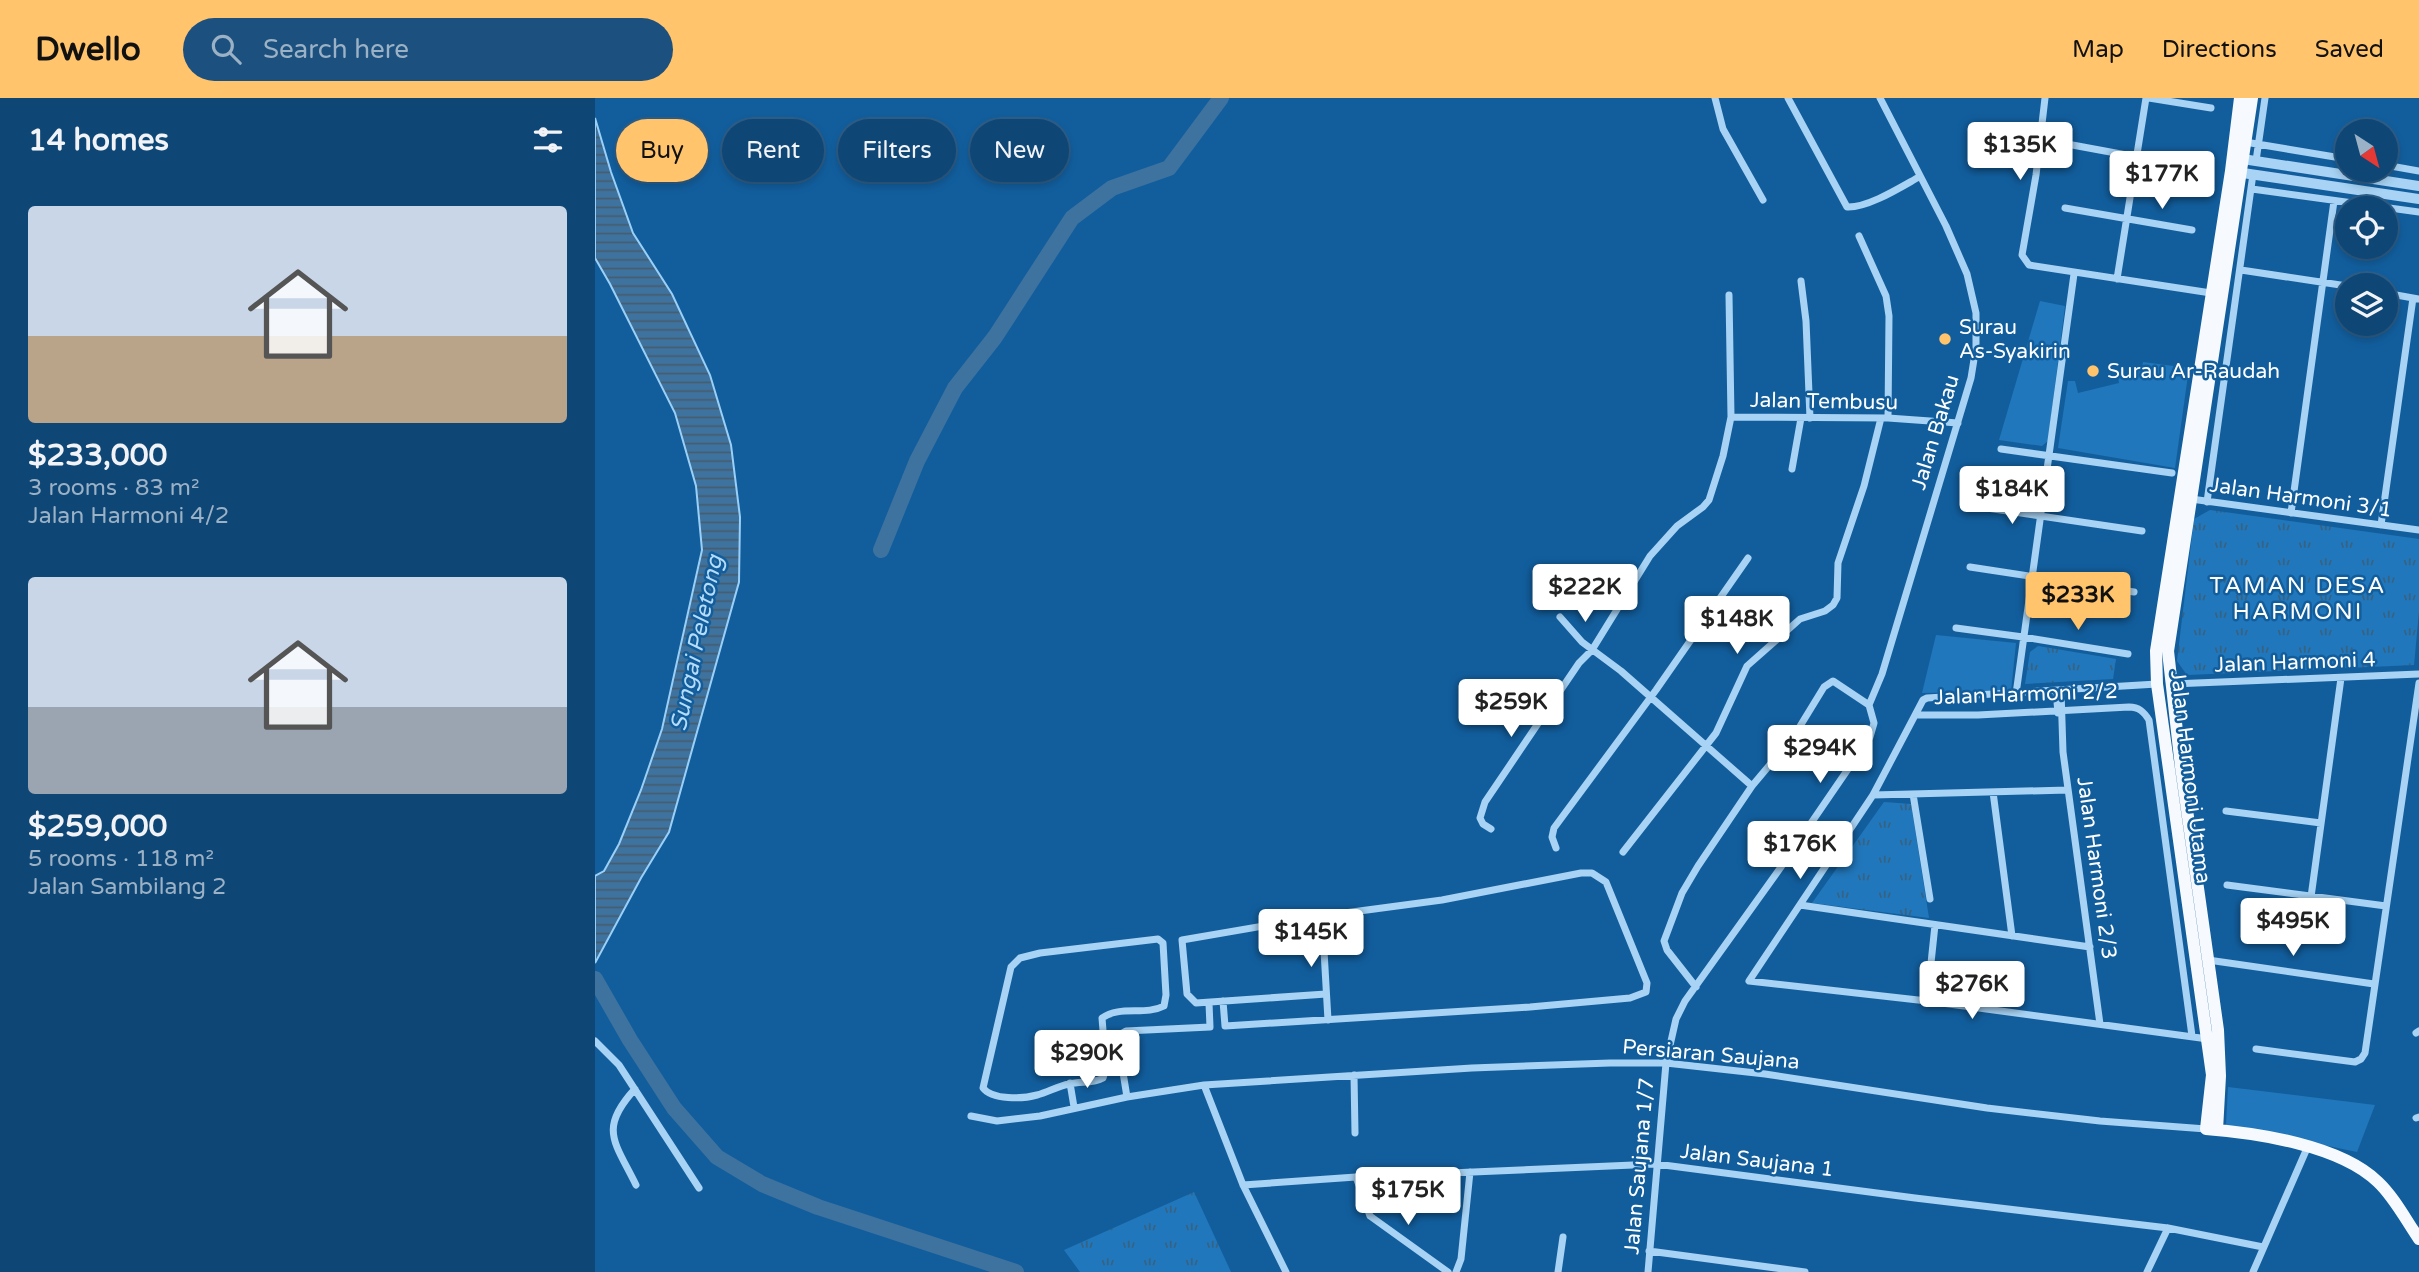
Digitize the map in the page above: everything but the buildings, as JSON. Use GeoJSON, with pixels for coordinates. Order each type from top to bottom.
{"type":"FeatureCollection","features":[{"type":"Feature","properties":{"kind":"main road","name":"Jalan Harmoni Utama"},"geometry":{"type":"LineString","coordinates":[[2211,1130],[2220,1076],[2157,684],[2156,651],[2241,173],[2238,158],[2240,98]]}},
{"type":"Feature","properties":{"kind":"main road","name":"Jalan Harmoni Utama"},"geometry":{"type":"LineString","coordinates":[[2238,158],[2245,142],[2252,98]]}},
{"type":"Feature","properties":{"kind":"main road","name":"Jalan Harmoni Utama"},"geometry":{"type":"LineString","coordinates":[[2213,1039],[2208,960],[2168,652],[2184,498],[2211,293],[2241,173]]}},
{"type":"Feature","properties":{"kind":"main road"},"geometry":{"type":"LineString","coordinates":[[2211,1130],[2308,1145],[2335,1154],[2379,1182],[2419,1239]]}},
{"type":"Feature","properties":{"kind":"street"},"geometry":{"type":"LineString","coordinates":[[1715,98],[1723,129],[1763,200]]}},
{"type":"Feature","properties":{"kind":"street"},"geometry":{"type":"LineString","coordinates":[[1789,98],[1847,206],[1856,206],[1921,179]]}},
{"type":"Feature","properties":{"kind":"street","name":"Jalan Bakau"},"geometry":{"type":"LineString","coordinates":[[1869,705],[1882,674],[1958,423],[1971,378],[1976,347],[1976,313],[1967,274],[1880,98]]}},
{"type":"Feature","properties":{"kind":"street"},"geometry":{"type":"LineString","coordinates":[[2045,98],[2036,175],[2022,255],[2029,265],[2211,293]]}},
{"type":"Feature","properties":{"kind":"street"},"geometry":{"type":"LineString","coordinates":[[2117,279],[2147,98],[2211,108]]}},
{"type":"Feature","properties":{"kind":"street"},"geometry":{"type":"LineString","coordinates":[[2256,161],[2265,98]]}},
{"type":"Feature","properties":{"kind":"street"},"geometry":{"type":"LineString","coordinates":[[2245,142],[2335,157]]}},
{"type":"Feature","properties":{"kind":"street"},"geometry":{"type":"LineString","coordinates":[[2067,144],[2201,169]]}},
{"type":"Feature","properties":{"kind":"street"},"geometry":{"type":"LineString","coordinates":[[2238,158],[2419,186]]}},
{"type":"Feature","properties":{"kind":"street"},"geometry":{"type":"LineString","coordinates":[[2398,167],[2419,171]]}},
{"type":"Feature","properties":{"kind":"street"},"geometry":{"type":"LineString","coordinates":[[2207,502],[2252,189],[2241,173]]}},
{"type":"Feature","properties":{"kind":"street"},"geometry":{"type":"LineString","coordinates":[[2241,173],[2419,199]]}},
{"type":"Feature","properties":{"kind":"street"},"geometry":{"type":"LineString","coordinates":[[2252,189],[2419,212]]}},
{"type":"Feature","properties":{"kind":"street"},"geometry":{"type":"LineString","coordinates":[[2291,513],[2334,201]]}},
{"type":"Feature","properties":{"kind":"street"},"geometry":{"type":"LineString","coordinates":[[2065,208],[2192,230]]}},
{"type":"Feature","properties":{"kind":"street"},"geometry":{"type":"LineString","coordinates":[[1623,852],[1722,722],[1747,666],[1800,619],[1833,606],[1837,598],[1838,563],[1886,416],[1887,306],[1860,236]]}},
{"type":"Feature","properties":{"kind":"street"},"geometry":{"type":"LineString","coordinates":[[2241,270],[2335,284]]}},
{"type":"Feature","properties":{"kind":"street"},"geometry":{"type":"LineString","coordinates":[[2016,694],[2074,274]]}},
{"type":"Feature","properties":{"kind":"street"},"geometry":{"type":"LineString","coordinates":[[1801,281],[1806,321],[1810,413]]}},
{"type":"Feature","properties":{"kind":"street"},"geometry":{"type":"LineString","coordinates":[[1491,829],[1483,824],[1481,818],[1485,802],[1579,663],[1596,643],[1650,556],[1677,526],[1709,500],[1723,456],[1731,411],[1729,295]]}},
{"type":"Feature","properties":{"kind":"street"},"geometry":{"type":"LineString","coordinates":[[2381,525],[2416,298],[2398,295]]}},
{"type":"Feature","properties":{"kind":"street","name":"Jalan Tembusu"},"geometry":{"type":"LineString","coordinates":[[1731,411],[1801,418],[1810,413],[1886,416],[1958,423]]}},
{"type":"Feature","properties":{"kind":"street"},"geometry":{"type":"LineString","coordinates":[[1792,469],[1801,418]]}},
{"type":"Feature","properties":{"kind":"street"},"geometry":{"type":"LineString","coordinates":[[2001,449],[2172,473]]}},
{"type":"Feature","properties":{"kind":"street","name":"Jalan Harmoni 3/1"},"geometry":{"type":"LineString","coordinates":[[2184,498],[2419,530]]}},
{"type":"Feature","properties":{"kind":"street"},"geometry":{"type":"LineString","coordinates":[[1987,508],[2142,531]]}},
{"type":"Feature","properties":{"kind":"street"},"geometry":{"type":"LineString","coordinates":[[1556,848],[1552,837],[1554,828],[1651,697],[1748,558]]}},
{"type":"Feature","properties":{"kind":"street"},"geometry":{"type":"LineString","coordinates":[[1970,567],[2134,592]]}},
{"type":"Feature","properties":{"kind":"street"},"geometry":{"type":"LineString","coordinates":[[1560,617],[1596,643],[1651,697],[1752,786]]}},
{"type":"Feature","properties":{"kind":"street"},"geometry":{"type":"LineString","coordinates":[[1956,628],[2128,654]]}},
{"type":"Feature","properties":{"kind":"street","name":"Jalan Harmoni 4"},"geometry":{"type":"LineString","coordinates":[[2172,684],[2419,674]]}},
{"type":"Feature","properties":{"kind":"street"},"geometry":{"type":"LineString","coordinates":[[2311,897],[2341,678]]}},
{"type":"Feature","properties":{"kind":"street"},"geometry":{"type":"LineString","coordinates":[[1696,987],[1667,950],[1664,937],[1693,875],[1752,786],[1794,736],[1824,688],[1833,681],[1869,705]]}},
{"type":"Feature","properties":{"kind":"street"},"geometry":{"type":"LineString","coordinates":[[2256,1049],[2355,1062],[2365,1053],[2419,683]]}},
{"type":"Feature","properties":{"kind":"street"},"geometry":{"type":"LineString","coordinates":[[2157,684],[1923,700],[1873,795],[1749,981],[1927,1001],[2213,1039]]}},
{"type":"Feature","properties":{"kind":"street","name":"Jalan Harmoni 2/3"},"geometry":{"type":"LineString","coordinates":[[2059,691],[2068,789],[2100,1024]]}},
{"type":"Feature","properties":{"kind":"street","name":"Jalan Saujana 1/7"},"geometry":{"type":"LineString","coordinates":[[1648,1272],[1655,1164],[1666,1063],[1676,1019],[1685,1001],[1870,737],[1874,723],[1869,705]]}},
{"type":"Feature","properties":{"kind":"street","name":"Jalan Harmoni 2/2"},"geometry":{"type":"LineString","coordinates":[[1917,715],[2060,712],[2135,707],[2141,710],[2149,720],[2192,1036]]}},
{"type":"Feature","properties":{"kind":"street"},"geometry":{"type":"LineString","coordinates":[[1873,795],[2068,789]]}},
{"type":"Feature","properties":{"kind":"street"},"geometry":{"type":"LineString","coordinates":[[1993,792],[2013,936]]}},
{"type":"Feature","properties":{"kind":"street"},"geometry":{"type":"LineString","coordinates":[[1913,794],[1930,899]]}},
{"type":"Feature","properties":{"kind":"street"},"geometry":{"type":"LineString","coordinates":[[2226,811],[2321,823]]}},
{"type":"Feature","properties":{"kind":"street"},"geometry":{"type":"LineString","coordinates":[[1223,1002],[1225,1026],[1630,998],[1646,992],[1647,983],[1606,882],[1592,873],[1442,901],[1322,916],[1182,940],[1187,994],[1196,1003],[1326,994]]}},
{"type":"Feature","properties":{"kind":"street"},"geometry":{"type":"LineString","coordinates":[[2227,885],[2386,906]]}},
{"type":"Feature","properties":{"kind":"street"},"geometry":{"type":"LineString","coordinates":[[1800,905],[2090,947]]}},
{"type":"Feature","properties":{"kind":"street"},"geometry":{"type":"LineString","coordinates":[[1322,916],[1328,1020]]}},
{"type":"Feature","properties":{"kind":"street"},"geometry":{"type":"LineString","coordinates":[[1927,1001],[1935,925]]}},
{"type":"Feature","properties":{"kind":"street"},"geometry":{"type":"LineString","coordinates":[[1158,939],[1163,943],[1166,995],[1164,1006],[1157,1010],[1110,1012],[1102,1018],[1106,1074],[1097,1082],[1070,1083],[1026,1097],[994,1096],[983,1088],[1011,967],[1020,958],[1040,953],[1158,939]]}},
{"type":"Feature","properties":{"kind":"street"},"geometry":{"type":"LineString","coordinates":[[2208,960],[2374,984]]}},
{"type":"Feature","properties":{"kind":"street"},"geometry":{"type":"LineString","coordinates":[[1127,1097],[1119,1035],[1126,1031],[1210,1027],[1209,1003]]}},
{"type":"Feature","properties":{"kind":"street"},"geometry":{"type":"LineString","coordinates":[[595,1041],[619,1065],[699,1188]]}},
{"type":"Feature","properties":{"kind":"street","name":"Persiaran Saujana"},"geometry":{"type":"LineString","coordinates":[[971,1116],[997,1121],[1040,1116],[1074,1107],[1203,1085],[1610,1062],[1666,1063],[1766,1074],[1999,1109],[2211,1130]]}},
{"type":"Feature","properties":{"kind":"street"},"geometry":{"type":"LineString","coordinates":[[1354,1075],[1355,1133]]}},
{"type":"Feature","properties":{"kind":"street"},"geometry":{"type":"LineString","coordinates":[[1070,1083],[1074,1107]]}},
{"type":"Feature","properties":{"kind":"street"},"geometry":{"type":"LineString","coordinates":[[1203,1085],[1286,1272]]}},
{"type":"Feature","properties":{"kind":"street"},"geometry":{"type":"LineString","coordinates":[[635,1089],[615,1113],[612,1125],[614,1140],[636,1185]]}},
{"type":"Feature","properties":{"kind":"street"},"geometry":{"type":"LineString","coordinates":[[2253,1272],[2308,1145]]}},
{"type":"Feature","properties":{"kind":"street","name":"Jalan Saujana 1"},"geometry":{"type":"LineString","coordinates":[[1249,1185],[1358,1183],[1470,1172],[1655,1164],[2168,1228],[2263,1247]]}},
{"type":"Feature","properties":{"kind":"street"},"geometry":{"type":"LineString","coordinates":[[1456,1272],[1461,1259],[1470,1172]]}},
{"type":"Feature","properties":{"kind":"street"},"geometry":{"type":"LineString","coordinates":[[1358,1183],[1367,1211],[1378,1224],[1448,1272]]}},
{"type":"Feature","properties":{"kind":"street"},"geometry":{"type":"LineString","coordinates":[[2147,1272],[2168,1228]]}},
{"type":"Feature","properties":{"kind":"street"},"geometry":{"type":"LineString","coordinates":[[1558,1272],[1563,1237]]}},
{"type":"Feature","properties":{"kind":"street"},"geometry":{"type":"LineString","coordinates":[[1650,1251],[1805,1272]]}},
{"type":"Feature","properties":{"kind":"green space"},"geometry":{"type":"Polygon","coordinates":[[[2040,301],[2065,306],[2048,441],[2042,446],[1999,440],[2040,301]]]}},
{"type":"Feature","properties":{"kind":"green space"},"geometry":{"type":"Polygon","coordinates":[[[2143,362],[2189,368],[2175,468],[2058,448],[2068,381],[2075,381],[2078,393],[2119,383],[2118,377],[2126,376],[2129,365],[2142,367],[2143,362]]]}},
{"type":"Feature","properties":{"kind":"green space"},"geometry":{"type":"Polygon","coordinates":[[[2210,510],[2419,539],[2419,611],[2414,665],[2187,675],[2177,661],[2194,519],[2210,510]]]}},
{"type":"Feature","properties":{"kind":"green space"},"geometry":{"type":"Polygon","coordinates":[[[1936,635],[2016,643],[2011,691],[1922,693],[1936,635]]]}},
{"type":"Feature","properties":{"kind":"green space"},"geometry":{"type":"Polygon","coordinates":[[[2038,646],[2116,659],[2113,679],[2025,684],[2030,652],[2038,646]]]}},
{"type":"Feature","properties":{"kind":"green space"},"geometry":{"type":"Polygon","coordinates":[[[1884,802],[1911,804],[1929,918],[1812,903],[1884,802]]]}},
{"type":"Feature","properties":{"kind":"green space"},"geometry":{"type":"Polygon","coordinates":[[[2228,1087],[2375,1105],[2357,1152],[2226,1125],[2228,1087]]]}},
{"type":"Feature","properties":{"kind":"green space"},"geometry":{"type":"Polygon","coordinates":[[[1194,1192],[1231,1272],[1080,1272],[1064,1250],[1194,1192]]]}},
{"type":"Feature","properties":{"kind":"water","name":"Sungai Peletong"},"geometry":{"type":"Polygon","coordinates":[[[595,118],[633,233],[672,294],[710,375],[731,445],[740,517],[739,582],[669,832],[595,963],[595,876],[604,871],[619,844],[662,729],[702,550],[696,486],[675,413],[595,258],[595,118]]]}},
{"type":"Feature","properties":{"kind":"waterway"},"geometry":{"type":"LineString","coordinates":[[881,550],[917,461],[955,388],[995,337],[1072,218],[1112,188],[1169,168],[1221,98]]}},
{"type":"Feature","properties":{"kind":"waterway"},"geometry":{"type":"LineString","coordinates":[[595,979],[674,1108],[717,1157],[762,1184],[818,1207],[1016,1272]]}},
{"type":"Feature","properties":{"kind":"place","name":"Surau As-Syakirin"},"geometry":{"type":"Point","coordinates":[1945,339]}},
{"type":"Feature","properties":{"kind":"place","name":"Surau Ar-Raudah"},"geometry":{"type":"Point","coordinates":[2093,371]}},
{"type":"Feature","properties":{"kind":"district","name":"TAMAN DESA HARMONI"},"geometry":{"type":"Point","coordinates":[2298,598]}}]}
